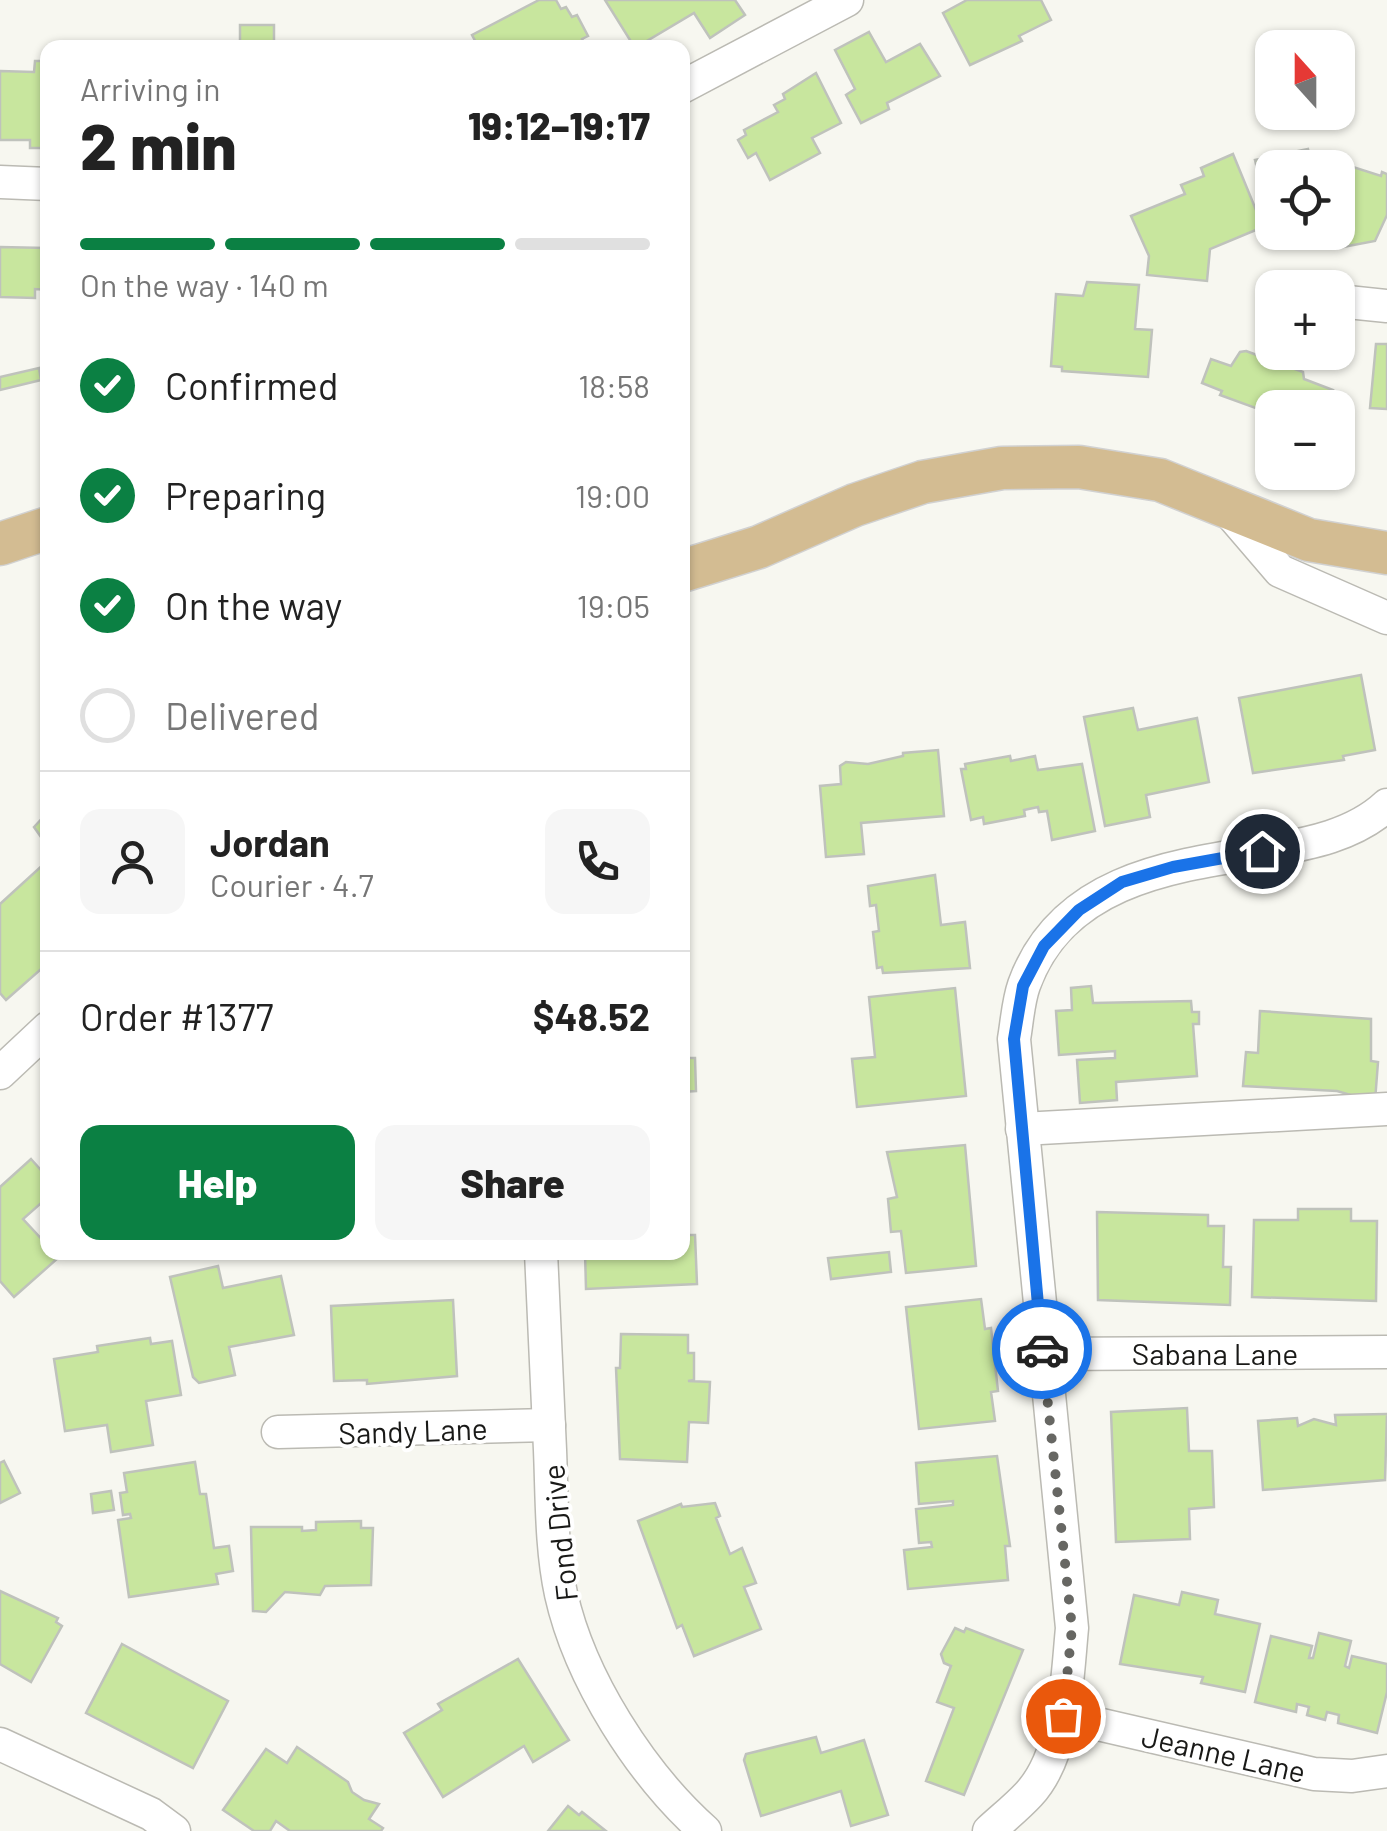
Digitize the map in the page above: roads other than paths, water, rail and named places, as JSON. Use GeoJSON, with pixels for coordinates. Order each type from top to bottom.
{"type":"FeatureCollection","features":[{"type":"Feature","properties":{"kind":"main road"},"geometry":{"type":"LineString","coordinates":[[690,569],[759,547],[854,505],[923,482],[1002,468],[1079,467],[1160,480],[1309,540],[1387,553]]}},
{"type":"Feature","properties":{"kind":"main road"},"geometry":{"type":"LineString","coordinates":[[0,544],[40,531]]}},
{"type":"Feature","properties":{"kind":"street"},"geometry":{"type":"LineString","coordinates":[[690,83],[848,0]]}},
{"type":"Feature","properties":{"kind":"street"},"geometry":{"type":"LineString","coordinates":[[0,182],[40,184]]}},
{"type":"Feature","properties":{"kind":"street"},"geometry":{"type":"LineString","coordinates":[[1355,303],[1387,306]]}},
{"type":"Feature","properties":{"kind":"street"},"geometry":{"type":"LineString","coordinates":[[1226,508],[1280,571],[1387,618]]}},
{"type":"Feature","properties":{"kind":"street"},"geometry":{"type":"LineString","coordinates":[[989,1831],[1032,1791],[1063,1716],[1072,1628],[1014,1039],[1023,986],[1044,946],[1079,910],[1122,882],[1173,867],[1298,846],[1339,834],[1373,818],[1387,804]]}},
{"type":"Feature","properties":{"kind":"street"},"geometry":{"type":"LineString","coordinates":[[0,1073],[40,1036]]}},
{"type":"Feature","properties":{"kind":"street"},"geometry":{"type":"LineString","coordinates":[[1022,1130],[1387,1109]]}},
{"type":"Feature","properties":{"kind":"street","name":"Fond Drive"},"geometry":{"type":"LineString","coordinates":[[541,1260],[561,1593],[601,1694],[636,1754],[683,1811],[705,1831]]}},
{"type":"Feature","properties":{"kind":"street","name":"Sabana Lane"},"geometry":{"type":"LineString","coordinates":[[1043,1354],[1387,1352]]}},
{"type":"Feature","properties":{"kind":"street","name":"Sandy Lane"},"geometry":{"type":"LineString","coordinates":[[278,1432],[549,1425]]}},
{"type":"Feature","properties":{"kind":"street","name":"Jeanne Lane"},"geometry":{"type":"LineString","coordinates":[[1063,1716],[1314,1774],[1352,1776],[1387,1770]]}},
{"type":"Feature","properties":{"kind":"street"},"geometry":{"type":"LineString","coordinates":[[0,1744],[151,1814],[174,1831]]}}]}
